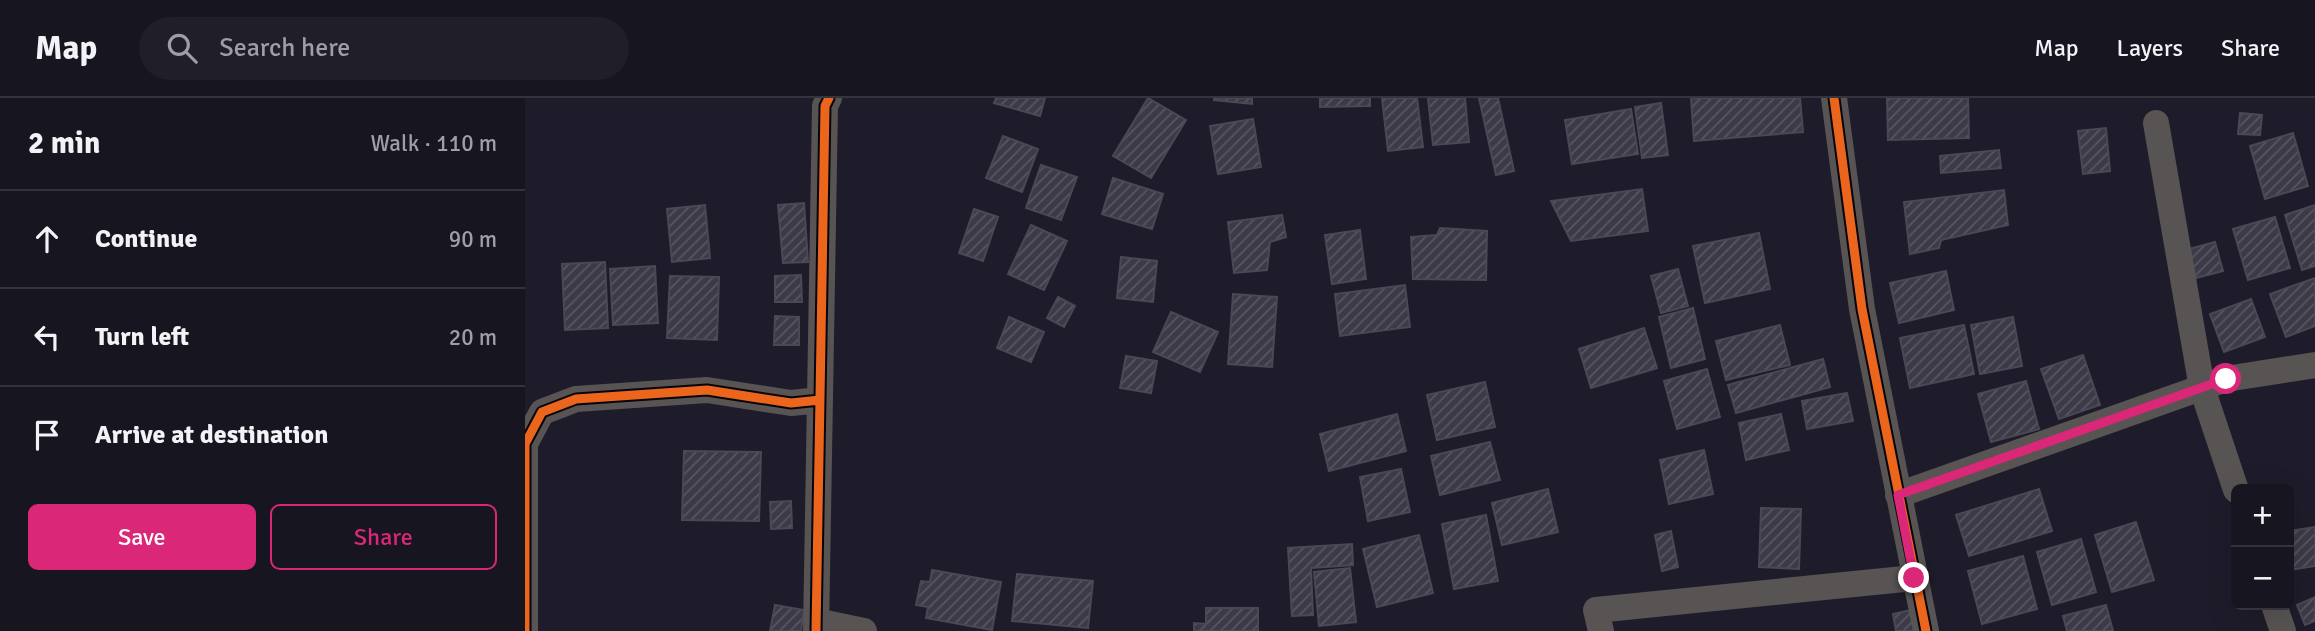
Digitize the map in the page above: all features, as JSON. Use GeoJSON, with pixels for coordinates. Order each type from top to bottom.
{"type":"FeatureCollection","features":[{"type":"Feature","properties":{"kind":"street"},"geometry":{"type":"LineString","coordinates":[[828,98],[825,106],[816,626],[864,631]]}},
{"type":"Feature","properties":{"kind":"street"},"geometry":{"type":"LineString","coordinates":[[1834,98],[1862,309],[1926,631]]}},
{"type":"Feature","properties":{"kind":"street"},"geometry":{"type":"LineString","coordinates":[[2156,123],[2202,388],[2234,484]]}},
{"type":"Feature","properties":{"kind":"street"},"geometry":{"type":"LineString","coordinates":[[1898,495],[2226,379],[2315,365]]}},
{"type":"Feature","properties":{"kind":"street"},"geometry":{"type":"LineString","coordinates":[[525,631],[525,444],[541,412],[576,399],[707,390],[791,403],[820,400]]}},
{"type":"Feature","properties":{"kind":"street"},"geometry":{"type":"LineString","coordinates":[[1601,631],[1597,610],[1914,578]]}},
{"type":"Feature","properties":{"kind":"street"},"geometry":{"type":"LineString","coordinates":[[2276,610],[2283,631]]}},
{"type":"Feature","properties":{"kind":"building"},"geometry":{"type":"Polygon","coordinates":[[[996,98],[1045,98],[1040,116],[994,103],[996,98]]]}},
{"type":"Feature","properties":{"kind":"building"},"geometry":{"type":"Polygon","coordinates":[[[1148,98],[1186,120],[1151,178],[1113,156],[1148,98]]]}},
{"type":"Feature","properties":{"kind":"building"},"geometry":{"type":"Polygon","coordinates":[[[1252,98],[1252,104],[1214,100],[1252,98]]]}},
{"type":"Feature","properties":{"kind":"building"},"geometry":{"type":"Polygon","coordinates":[[[1320,98],[1370,98],[1370,106],[1320,107],[1320,98]]]}},
{"type":"Feature","properties":{"kind":"building"},"geometry":{"type":"Polygon","coordinates":[[[1382,98],[1417,98],[1423,147],[1388,151],[1382,98]]]}},
{"type":"Feature","properties":{"kind":"building"},"geometry":{"type":"Polygon","coordinates":[[[1428,98],[1465,98],[1469,142],[1433,145],[1428,98]]]}},
{"type":"Feature","properties":{"kind":"building"},"geometry":{"type":"Polygon","coordinates":[[[1479,98],[1498,98],[1514,171],[1496,175],[1479,98]]]}},
{"type":"Feature","properties":{"kind":"building"},"geometry":{"type":"Polygon","coordinates":[[[1691,98],[1800,98],[1803,132],[1694,141],[1691,98]]]}},
{"type":"Feature","properties":{"kind":"building"},"geometry":{"type":"Polygon","coordinates":[[[1887,98],[1968,98],[1969,138],[1888,140],[1887,98]]]}},
{"type":"Feature","properties":{"kind":"building"},"geometry":{"type":"Polygon","coordinates":[[[1661,103],[1668,155],[1642,158],[1635,107],[1661,103]]]}},
{"type":"Feature","properties":{"kind":"building"},"geometry":{"type":"Polygon","coordinates":[[[1631,109],[1638,154],[1572,164],[1565,120],[1631,109]]]}},
{"type":"Feature","properties":{"kind":"building"},"geometry":{"type":"Polygon","coordinates":[[[2240,113],[2262,115],[2260,135],[2238,134],[2240,113]]]}},
{"type":"Feature","properties":{"kind":"building"},"geometry":{"type":"Polygon","coordinates":[[[1253,119],[1261,167],[1218,174],[1210,126],[1253,119]]]}},
{"type":"Feature","properties":{"kind":"building"},"geometry":{"type":"Polygon","coordinates":[[[2106,128],[2110,171],[2083,174],[2078,131],[2106,128]]]}},
{"type":"Feature","properties":{"kind":"building"},"geometry":{"type":"Polygon","coordinates":[[[2293,133],[2308,186],[2265,199],[2250,146],[2293,133]]]}},
{"type":"Feature","properties":{"kind":"building"},"geometry":{"type":"Polygon","coordinates":[[[1003,136],[1038,149],[1022,192],[986,178],[1003,136]]]}},
{"type":"Feature","properties":{"kind":"building"},"geometry":{"type":"Polygon","coordinates":[[[1999,150],[2001,168],[1941,173],[1940,156],[1999,150]]]}},
{"type":"Feature","properties":{"kind":"building"},"geometry":{"type":"Polygon","coordinates":[[[1041,165],[1077,177],[1061,220],[1026,208],[1041,165]]]}},
{"type":"Feature","properties":{"kind":"building"},"geometry":{"type":"Polygon","coordinates":[[[1113,178],[1163,194],[1152,229],[1102,214],[1113,178]]]}},
{"type":"Feature","properties":{"kind":"building"},"geometry":{"type":"Polygon","coordinates":[[[1642,189],[1648,231],[1571,241],[1551,201],[1642,189]]]}},
{"type":"Feature","properties":{"kind":"building"},"geometry":{"type":"Polygon","coordinates":[[[2004,190],[2008,225],[1941,240],[1939,248],[1910,254],[1904,202],[2004,190]]]}},
{"type":"Feature","properties":{"kind":"building"},"geometry":{"type":"Polygon","coordinates":[[[804,203],[808,262],[783,263],[778,205],[804,203]]]}},
{"type":"Feature","properties":{"kind":"building"},"geometry":{"type":"Polygon","coordinates":[[[705,205],[710,258],[672,262],[667,209],[705,205]]]}},
{"type":"Feature","properties":{"kind":"building"},"geometry":{"type":"Polygon","coordinates":[[[2315,205],[2315,266],[2302,270],[2285,215],[2315,205]]]}},
{"type":"Feature","properties":{"kind":"building"},"geometry":{"type":"Polygon","coordinates":[[[974,209],[998,217],[983,261],[959,253],[974,209]]]}},
{"type":"Feature","properties":{"kind":"building"},"geometry":{"type":"Polygon","coordinates":[[[1282,215],[1286,237],[1270,242],[1267,270],[1234,273],[1228,222],[1282,215]]]}},
{"type":"Feature","properties":{"kind":"building"},"geometry":{"type":"Polygon","coordinates":[[[2275,217],[2290,268],[2248,280],[2233,229],[2275,217]]]}},
{"type":"Feature","properties":{"kind":"building"},"geometry":{"type":"Polygon","coordinates":[[[1031,225],[1067,241],[1044,290],[1008,274],[1031,225]]]}},
{"type":"Feature","properties":{"kind":"building"},"geometry":{"type":"Polygon","coordinates":[[[1440,228],[1487,231],[1486,280],[1413,279],[1411,237],[1437,235],[1440,228]]]}},
{"type":"Feature","properties":{"kind":"building"},"geometry":{"type":"Polygon","coordinates":[[[1360,230],[1366,279],[1332,284],[1325,235],[1360,230]]]}},
{"type":"Feature","properties":{"kind":"building"},"geometry":{"type":"Polygon","coordinates":[[[1759,233],[1770,289],[1705,303],[1693,246],[1759,233]]]}},
{"type":"Feature","properties":{"kind":"building"},"geometry":{"type":"Polygon","coordinates":[[[2215,242],[2223,271],[2196,278],[2189,249],[2215,242]]]}},
{"type":"Feature","properties":{"kind":"building"},"geometry":{"type":"Polygon","coordinates":[[[1121,257],[1157,261],[1153,302],[1117,298],[1121,257]]]}},
{"type":"Feature","properties":{"kind":"building"},"geometry":{"type":"Polygon","coordinates":[[[605,262],[608,328],[565,330],[562,264],[605,262]]]}},
{"type":"Feature","properties":{"kind":"building"},"geometry":{"type":"Polygon","coordinates":[[[655,266],[658,323],[613,325],[610,269],[655,266]]]}},
{"type":"Feature","properties":{"kind":"building"},"geometry":{"type":"Polygon","coordinates":[[[1678,269],[1688,306],[1661,313],[1651,276],[1678,269]]]}},
{"type":"Feature","properties":{"kind":"building"},"geometry":{"type":"Polygon","coordinates":[[[1946,271],[1954,310],[1899,323],[1890,283],[1946,271]]]}},
{"type":"Feature","properties":{"kind":"building"},"geometry":{"type":"Polygon","coordinates":[[[801,275],[802,302],[775,302],[775,276],[801,275]]]}},
{"type":"Feature","properties":{"kind":"building"},"geometry":{"type":"Polygon","coordinates":[[[670,276],[719,277],[717,340],[667,338],[670,276]]]}},
{"type":"Feature","properties":{"kind":"building"},"geometry":{"type":"Polygon","coordinates":[[[2315,278],[2315,326],[2286,337],[2270,294],[2315,278]]]}},
{"type":"Feature","properties":{"kind":"building"},"geometry":{"type":"Polygon","coordinates":[[[1405,285],[1410,327],[1340,336],[1335,294],[1405,285]]]}},
{"type":"Feature","properties":{"kind":"building"},"geometry":{"type":"Polygon","coordinates":[[[1233,294],[1277,297],[1272,367],[1228,364],[1233,294]]]}},
{"type":"Feature","properties":{"kind":"building"},"geometry":{"type":"Polygon","coordinates":[[[1058,297],[1075,306],[1064,327],[1047,318],[1058,297]]]}},
{"type":"Feature","properties":{"kind":"building"},"geometry":{"type":"Polygon","coordinates":[[[2251,299],[2265,337],[2224,352],[2210,314],[2251,299]]]}},
{"type":"Feature","properties":{"kind":"building"},"geometry":{"type":"Polygon","coordinates":[[[1693,308],[1705,359],[1671,368],[1659,317],[1693,308]]]}},
{"type":"Feature","properties":{"kind":"building"},"geometry":{"type":"Polygon","coordinates":[[[1171,312],[1218,332],[1200,372],[1153,352],[1171,312]]]}},
{"type":"Feature","properties":{"kind":"building"},"geometry":{"type":"Polygon","coordinates":[[[775,316],[799,317],[799,345],[774,345],[775,316]]]}},
{"type":"Feature","properties":{"kind":"building"},"geometry":{"type":"Polygon","coordinates":[[[1009,317],[1044,332],[1031,362],[997,348],[1009,317]]]}},
{"type":"Feature","properties":{"kind":"building"},"geometry":{"type":"Polygon","coordinates":[[[2013,317],[2022,366],[1980,374],[1971,325],[2013,317]]]}},
{"type":"Feature","properties":{"kind":"building"},"geometry":{"type":"Polygon","coordinates":[[[1780,325],[1790,365],[1726,380],[1716,341],[1780,325]]]}},
{"type":"Feature","properties":{"kind":"building"},"geometry":{"type":"Polygon","coordinates":[[[1964,325],[1974,374],[1910,388],[1900,338],[1964,325]]]}},
{"type":"Feature","properties":{"kind":"building"},"geometry":{"type":"Polygon","coordinates":[[[1644,328],[1657,368],[1591,388],[1579,349],[1644,328]]]}},
{"type":"Feature","properties":{"kind":"building"},"geometry":{"type":"Polygon","coordinates":[[[2083,355],[2100,405],[2059,419],[2041,369],[2083,355]]]}},
{"type":"Feature","properties":{"kind":"building"},"geometry":{"type":"Polygon","coordinates":[[[1126,356],[1157,361],[1151,393],[1120,388],[1126,356]]]}},
{"type":"Feature","properties":{"kind":"building"},"geometry":{"type":"Polygon","coordinates":[[[1823,359],[1830,387],[1736,413],[1728,385],[1823,359]]]}},
{"type":"Feature","properties":{"kind":"building"},"geometry":{"type":"Polygon","coordinates":[[[1707,369],[1720,417],[1677,429],[1664,381],[1707,369]]]}},
{"type":"Feature","properties":{"kind":"building"},"geometry":{"type":"Polygon","coordinates":[[[2026,381],[2039,429],[1991,442],[1978,394],[2026,381]]]}},
{"type":"Feature","properties":{"kind":"building"},"geometry":{"type":"Polygon","coordinates":[[[1485,382],[1495,427],[1437,440],[1427,395],[1485,382]]]}},
{"type":"Feature","properties":{"kind":"building"},"geometry":{"type":"Polygon","coordinates":[[[1847,393],[1853,421],[1807,429],[1802,401],[1847,393]]]}},
{"type":"Feature","properties":{"kind":"building"},"geometry":{"type":"Polygon","coordinates":[[[1397,414],[1406,451],[1329,471],[1320,434],[1397,414]]]}},
{"type":"Feature","properties":{"kind":"building"},"geometry":{"type":"Polygon","coordinates":[[[1781,414],[1789,450],[1746,460],[1739,423],[1781,414]]]}},
{"type":"Feature","properties":{"kind":"building"},"geometry":{"type":"Polygon","coordinates":[[[1490,442],[1500,480],[1440,495],[1431,456],[1490,442]]]}},
{"type":"Feature","properties":{"kind":"building"},"geometry":{"type":"Polygon","coordinates":[[[1704,450],[1713,494],[1669,504],[1660,460],[1704,450]]]}},
{"type":"Feature","properties":{"kind":"building"},"geometry":{"type":"Polygon","coordinates":[[[684,451],[761,452],[759,521],[682,520],[684,451]]]}},
{"type":"Feature","properties":{"kind":"building"},"geometry":{"type":"Polygon","coordinates":[[[1401,469],[1410,512],[1368,521],[1360,477],[1401,469]]]}},
{"type":"Feature","properties":{"kind":"building"},"geometry":{"type":"Polygon","coordinates":[[[1548,489],[1558,532],[1502,545],[1492,503],[1548,489]]]}},
{"type":"Feature","properties":{"kind":"building"},"geometry":{"type":"Polygon","coordinates":[[[2039,489],[2052,531],[1969,556],[1956,515],[2039,489]]]}},
{"type":"Feature","properties":{"kind":"building"},"geometry":{"type":"Polygon","coordinates":[[[791,501],[792,528],[771,529],[770,502],[791,501]]]}},
{"type":"Feature","properties":{"kind":"building"},"geometry":{"type":"Polygon","coordinates":[[[1761,508],[1801,509],[1799,569],[1759,567],[1761,508]]]}},
{"type":"Feature","properties":{"kind":"building"},"geometry":{"type":"Polygon","coordinates":[[[1486,515],[1498,581],[1454,589],[1442,524],[1486,515]]]}},
{"type":"Feature","properties":{"kind":"building"},"geometry":{"type":"Polygon","coordinates":[[[2136,522],[2154,580],[2112,592],[2095,535],[2136,522]]]}},
{"type":"Feature","properties":{"kind":"building"},"geometry":{"type":"Polygon","coordinates":[[[2315,527],[2315,566],[2294,569],[2294,530],[2315,527]]]}},
{"type":"Feature","properties":{"kind":"building"},"geometry":{"type":"Polygon","coordinates":[[[1671,531],[1678,567],[1662,571],[1655,535],[1671,531]]]}},
{"type":"Feature","properties":{"kind":"building"},"geometry":{"type":"Polygon","coordinates":[[[1419,535],[1433,593],[1377,607],[1363,549],[1419,535]]]}},
{"type":"Feature","properties":{"kind":"building"},"geometry":{"type":"Polygon","coordinates":[[[2081,539],[2096,592],[2052,605],[2037,552],[2081,539]]]}},
{"type":"Feature","properties":{"kind":"building"},"geometry":{"type":"Polygon","coordinates":[[[1352,544],[1353,565],[1311,568],[1313,615],[1292,616],[1288,548],[1352,544]]]}},
{"type":"Feature","properties":{"kind":"building"},"geometry":{"type":"Polygon","coordinates":[[[2023,556],[2037,609],[1982,624],[1968,571],[2023,556]]]}},
{"type":"Feature","properties":{"kind":"building"},"geometry":{"type":"Polygon","coordinates":[[[1350,568],[1356,622],[1319,626],[1314,572],[1350,568]]]}},
{"type":"Feature","properties":{"kind":"building"},"geometry":{"type":"Polygon","coordinates":[[[932,570],[1001,582],[992,630],[926,618],[928,607],[916,605],[921,581],[930,582],[932,570]]]}},
{"type":"Feature","properties":{"kind":"building"},"geometry":{"type":"Polygon","coordinates":[[[1017,574],[1093,581],[1088,628],[1012,621],[1017,574]]]}},
{"type":"Feature","properties":{"kind":"building"},"geometry":{"type":"Polygon","coordinates":[[[2315,597],[2315,621],[2305,625],[2297,605],[2315,597]]]}},
{"type":"Feature","properties":{"kind":"building"},"geometry":{"type":"Polygon","coordinates":[[[775,605],[804,610],[801,631],[770,631],[775,605]]]}},
{"type":"Feature","properties":{"kind":"building"},"geometry":{"type":"Polygon","coordinates":[[[2106,605],[2113,631],[2067,631],[2063,616],[2106,605]]]}},
{"type":"Feature","properties":{"kind":"building"},"geometry":{"type":"Polygon","coordinates":[[[1206,608],[1258,608],[1258,631],[1194,631],[1194,623],[1206,624],[1206,608]]]}},
{"type":"Feature","properties":{"kind":"building"},"geometry":{"type":"Polygon","coordinates":[[[1911,610],[1914,631],[1896,631],[1893,614],[1911,610]]]}},
{"type":"Feature","properties":{"kind":"cycle path"},"geometry":{"type":"LineString","coordinates":[[816,631],[825,106],[829,98]]}},
{"type":"Feature","properties":{"kind":"cycle path"},"geometry":{"type":"LineString","coordinates":[[1834,98],[1862,309],[1926,631]]}},
{"type":"Feature","properties":{"kind":"cycle path"},"geometry":{"type":"LineString","coordinates":[[525,631],[525,444],[542,412],[576,399],[707,390],[791,403],[820,400]]}},
{"type":"Feature","properties":{"kind":"route"},"geometry":{"type":"LineString","coordinates":[[1914,578],[1898,495],[2226,379]]}}]}
